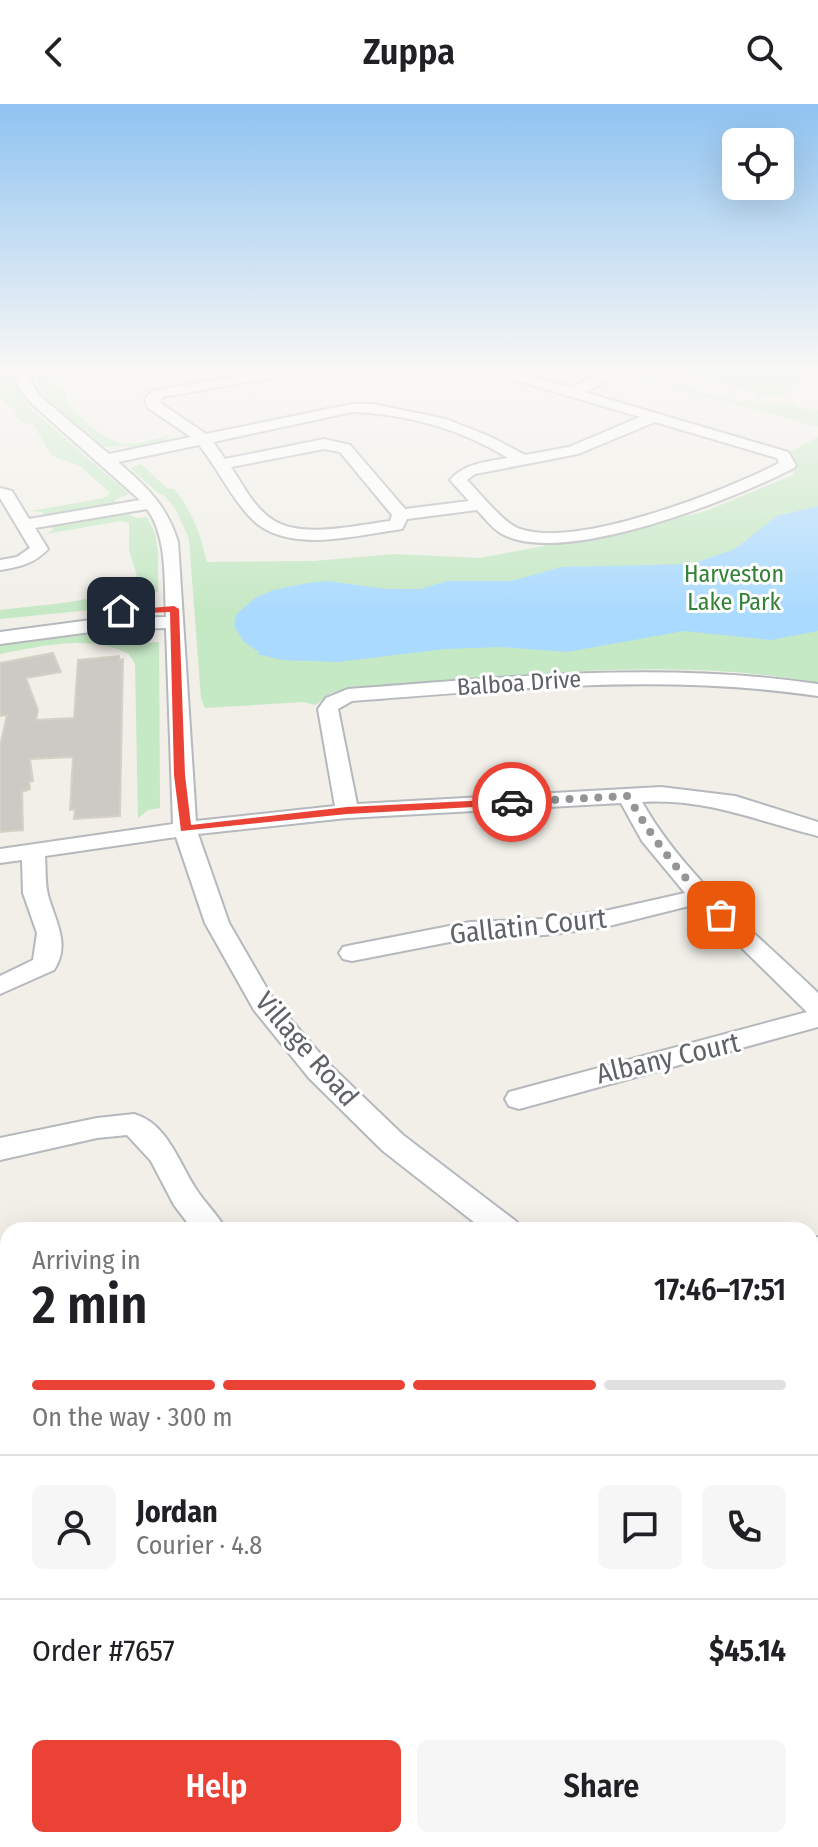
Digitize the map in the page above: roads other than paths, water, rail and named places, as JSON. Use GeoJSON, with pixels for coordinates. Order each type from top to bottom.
{"type":"FeatureCollection","features":[{"type":"Feature","properties":{"kind":"street"},"geometry":{"type":"LineString","coordinates":[[96,452],[153,503]]}},
{"type":"Feature","properties":{"kind":"street"},"geometry":{"type":"LineString","coordinates":[[105,460],[143,452]]}},
{"type":"Feature","properties":{"kind":"street"},"geometry":{"type":"LineString","coordinates":[[212,452],[261,520],[276,529],[293,533],[338,531],[483,504]]}},
{"type":"Feature","properties":{"kind":"street"},"geometry":{"type":"LineString","coordinates":[[221,464],[281,452]]}},
{"type":"Feature","properties":{"kind":"street"},"geometry":{"type":"LineString","coordinates":[[348,452],[398,520]]}},
{"type":"Feature","properties":{"kind":"street"},"geometry":{"type":"LineString","coordinates":[[510,452],[523,461]]}},
{"type":"Feature","properties":{"kind":"street"},"geometry":{"type":"LineString","coordinates":[[566,452],[470,470],[458,480],[512,532],[534,537],[594,531],[683,510],[760,482],[788,465],[783,455],[774,452]]}},
{"type":"Feature","properties":{"kind":"street"},"geometry":{"type":"LineString","coordinates":[[0,493],[6,494],[39,549],[22,561],[0,565]]}},
{"type":"Feature","properties":{"kind":"street"},"geometry":{"type":"LineString","coordinates":[[24,525],[153,503]]}},
{"type":"Feature","properties":{"kind":"street","name":"Village Road"},"geometry":{"type":"LineString","coordinates":[[153,503],[162,518],[169,542],[185,829],[217,923],[263,1004],[319,1071],[393,1143],[496,1222]]}},
{"type":"Feature","properties":{"kind":"street"},"geometry":{"type":"LineString","coordinates":[[0,624],[175,615]]}},
{"type":"Feature","properties":{"kind":"street"},"geometry":{"type":"LineString","coordinates":[[0,638],[175,615]]}},
{"type":"Feature","properties":{"kind":"street","name":"Balboa Drive"},"geometry":{"type":"LineString","coordinates":[[347,811],[328,709],[333,702],[348,695],[668,674],[751,679],[818,690]]}},
{"type":"Feature","properties":{"kind":"street"},"geometry":{"type":"LineString","coordinates":[[0,856],[185,829],[347,811],[661,794],[735,803],[818,829]]}},
{"type":"Feature","properties":{"kind":"street"},"geometry":{"type":"LineString","coordinates":[[628,796],[650,836],[679,873],[818,1008]]}},
{"type":"Feature","properties":{"kind":"street"},"geometry":{"type":"LineString","coordinates":[[0,986],[45,964],[50,933],[35,893],[33,852]]}},
{"type":"Feature","properties":{"kind":"street","name":"Gallatin Court"},"geometry":{"type":"LineString","coordinates":[[352,953],[470,930],[545,927],[605,919],[702,896]]}},
{"type":"Feature","properties":{"kind":"street","name":"Albany Court"},"geometry":{"type":"LineString","coordinates":[[519,1099],[590,1076],[754,1039],[818,1018]]}},
{"type":"Feature","properties":{"kind":"street"},"geometry":{"type":"LineString","coordinates":[[0,1149],[97,1128],[134,1124],[163,1154],[185,1197],[204,1222]]}},
{"type":"Feature","properties":{"kind":"water"},"geometry":{"type":"Polygon","coordinates":[[[818,506],[818,631],[771,640],[684,631],[567,652],[501,647],[445,649],[338,662],[282,660],[257,654],[259,652],[244,642],[234,626],[236,615],[255,598],[273,590],[308,583],[327,581],[386,589],[421,589],[447,581],[511,581],[562,567],[691,564],[735,549],[777,516],[818,506]]]}},
{"type":"Feature","properties":{"kind":"park label","name":"Harveston Lake Park"},"geometry":{"type":"Point","coordinates":[734,588]}}]}
